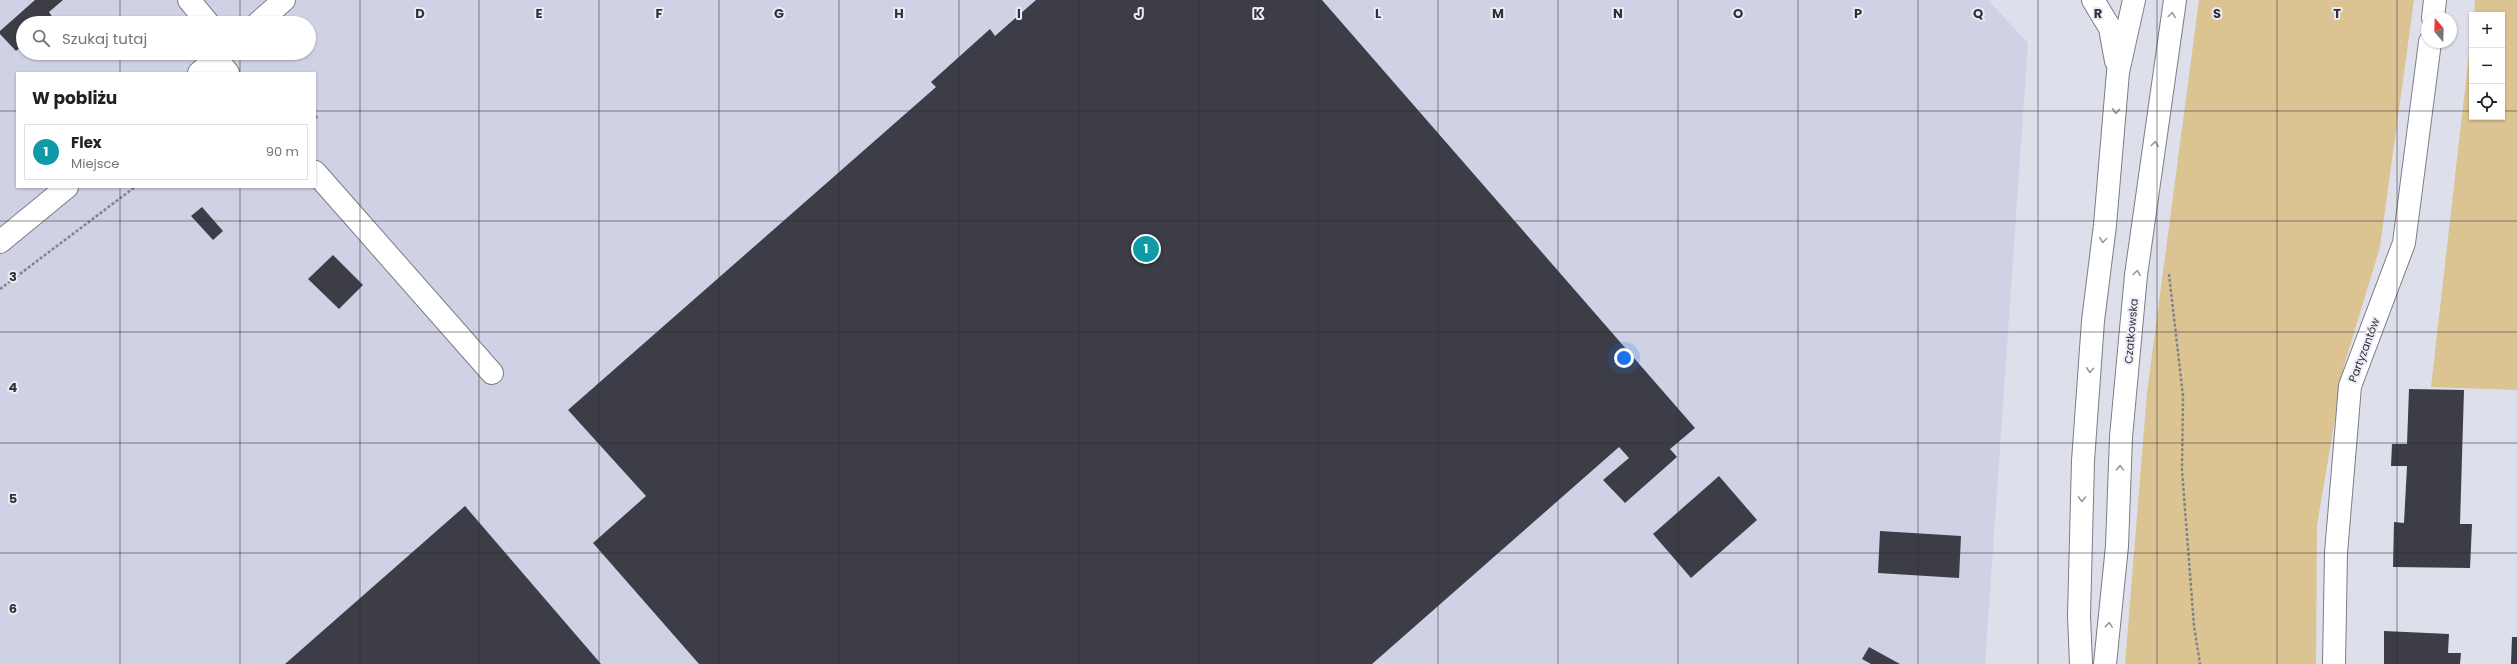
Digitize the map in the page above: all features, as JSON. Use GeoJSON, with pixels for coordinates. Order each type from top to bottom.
{"type":"FeatureCollection","features":[{"type":"Feature","properties":{"kind":"street"},"geometry":{"type":"LineString","coordinates":[[188,0],[202,16]]}},
{"type":"Feature","properties":{"kind":"street"},"geometry":{"type":"LineString","coordinates":[[266,16],[284,0]]}},
{"type":"Feature","properties":{"kind":"street"},"geometry":{"type":"LineString","coordinates":[[2093,0],[2110,28],[2118,72]]}},
{"type":"Feature","properties":{"kind":"street"},"geometry":{"type":"LineString","coordinates":[[2081,664],[2079,616],[2083,461],[2093,321],[2105,225],[2118,72],[2134,0]]}},
{"type":"Feature","properties":{"kind":"street","name":"Czatkowska"},"geometry":{"type":"LineString","coordinates":[[2104,664],[2117,546],[2121,437],[2136,275],[2175,0]]}},
{"type":"Feature","properties":{"kind":"street"},"geometry":{"type":"LineString","coordinates":[[2434,12],[2435,0]]}},
{"type":"Feature","properties":{"kind":"street","name":"Partyzantów"},"geometry":{"type":"LineString","coordinates":[[2334,664],[2336,553],[2350,386],[2404,243],[2429,48]]}},
{"type":"Feature","properties":{"kind":"street"},"geometry":{"type":"LineString","coordinates":[[201,72],[222,61]]}},
{"type":"Feature","properties":{"kind":"street"},"geometry":{"type":"LineString","coordinates":[[316,173],[492,373]]}},
{"type":"Feature","properties":{"kind":"street"},"geometry":{"type":"LineString","coordinates":[[0,242],[66,188]]}},
{"type":"Feature","properties":{"kind":"path"},"geometry":{"type":"LineString","coordinates":[[0,289],[133,188]]}},
{"type":"Feature","properties":{"kind":"path"},"geometry":{"type":"LineString","coordinates":[[2168,270],[2183,396],[2182,470],[2194,626],[2200,664]]}},
{"type":"Feature","properties":{"kind":"shaded area"},"geometry":{"type":"Polygon","coordinates":[[[0,0],[1988,0],[2028,43],[1985,664],[0,664],[0,0]]]}},
{"type":"Feature","properties":{"kind":"shaded area"},"geometry":{"type":"Polygon","coordinates":[[[2199,0],[2414,0],[2380,247],[2344,366],[2317,525],[2316,664],[2125,664],[2147,393],[2199,0]]]}},
{"type":"Feature","properties":{"kind":"shaded area"},"geometry":{"type":"Polygon","coordinates":[[[2475,0],[2517,0],[2517,390],[2431,387],[2469,54],[2469,120],[2505,120],[2505,12],[2474,12],[2475,0]]]}},
{"type":"Feature","properties":{"kind":"building"},"geometry":{"type":"Polygon","coordinates":[[[35,0],[63,0],[49,12],[52,16],[17,16],[35,0]]]}},
{"type":"Feature","properties":{"kind":"building"},"geometry":{"type":"Polygon","coordinates":[[[1036,0],[1322,0],[1695,428],[1670,449],[1677,457],[1625,503],[1603,480],[1629,458],[1619,447],[1372,664],[699,664],[593,543],[646,496],[568,410],[936,87],[931,82],[990,29],[995,36],[1036,0]]]}},
{"type":"Feature","properties":{"kind":"building"},"geometry":{"type":"Polygon","coordinates":[[[16,17],[16,51],[0,34],[0,31],[16,17]]]}},
{"type":"Feature","properties":{"kind":"building"},"geometry":{"type":"Polygon","coordinates":[[[202,207],[223,231],[213,240],[191,216],[202,207]]]}},
{"type":"Feature","properties":{"kind":"building"},"geometry":{"type":"Polygon","coordinates":[[[333,255],[363,285],[339,309],[308,279],[333,255]]]}},
{"type":"Feature","properties":{"kind":"building"},"geometry":{"type":"Polygon","coordinates":[[[2409,389],[2464,390],[2460,524],[2472,524],[2470,568],[2393,567],[2394,522],[2404,523],[2407,466],[2391,466],[2392,444],[2407,444],[2409,389]]]}},
{"type":"Feature","properties":{"kind":"building"},"geometry":{"type":"Polygon","coordinates":[[[1719,476],[1757,520],[1691,578],[1653,534],[1719,476]]]}},
{"type":"Feature","properties":{"kind":"building"},"geometry":{"type":"Polygon","coordinates":[[[465,506],[601,664],[285,664],[465,506]]]}},
{"type":"Feature","properties":{"kind":"building"},"geometry":{"type":"Polygon","coordinates":[[[1880,531],[1961,536],[1959,578],[1878,573],[1880,531]]]}},
{"type":"Feature","properties":{"kind":"building"},"geometry":{"type":"Polygon","coordinates":[[[2384,631],[2449,634],[2448,653],[2461,653],[2460,664],[2384,664],[2384,631]]]}},
{"type":"Feature","properties":{"kind":"building"},"geometry":{"type":"Polygon","coordinates":[[[2512,637],[2517,637],[2517,664],[2511,664],[2512,637]]]}},
{"type":"Feature","properties":{"kind":"building"},"geometry":{"type":"Polygon","coordinates":[[[1869,647],[1900,664],[1871,664],[1862,659],[1869,647]]]}},
{"type":"Feature","properties":{"kind":"place","name":"Flex"},"geometry":{"type":"Point","coordinates":[1146,249]}}]}
